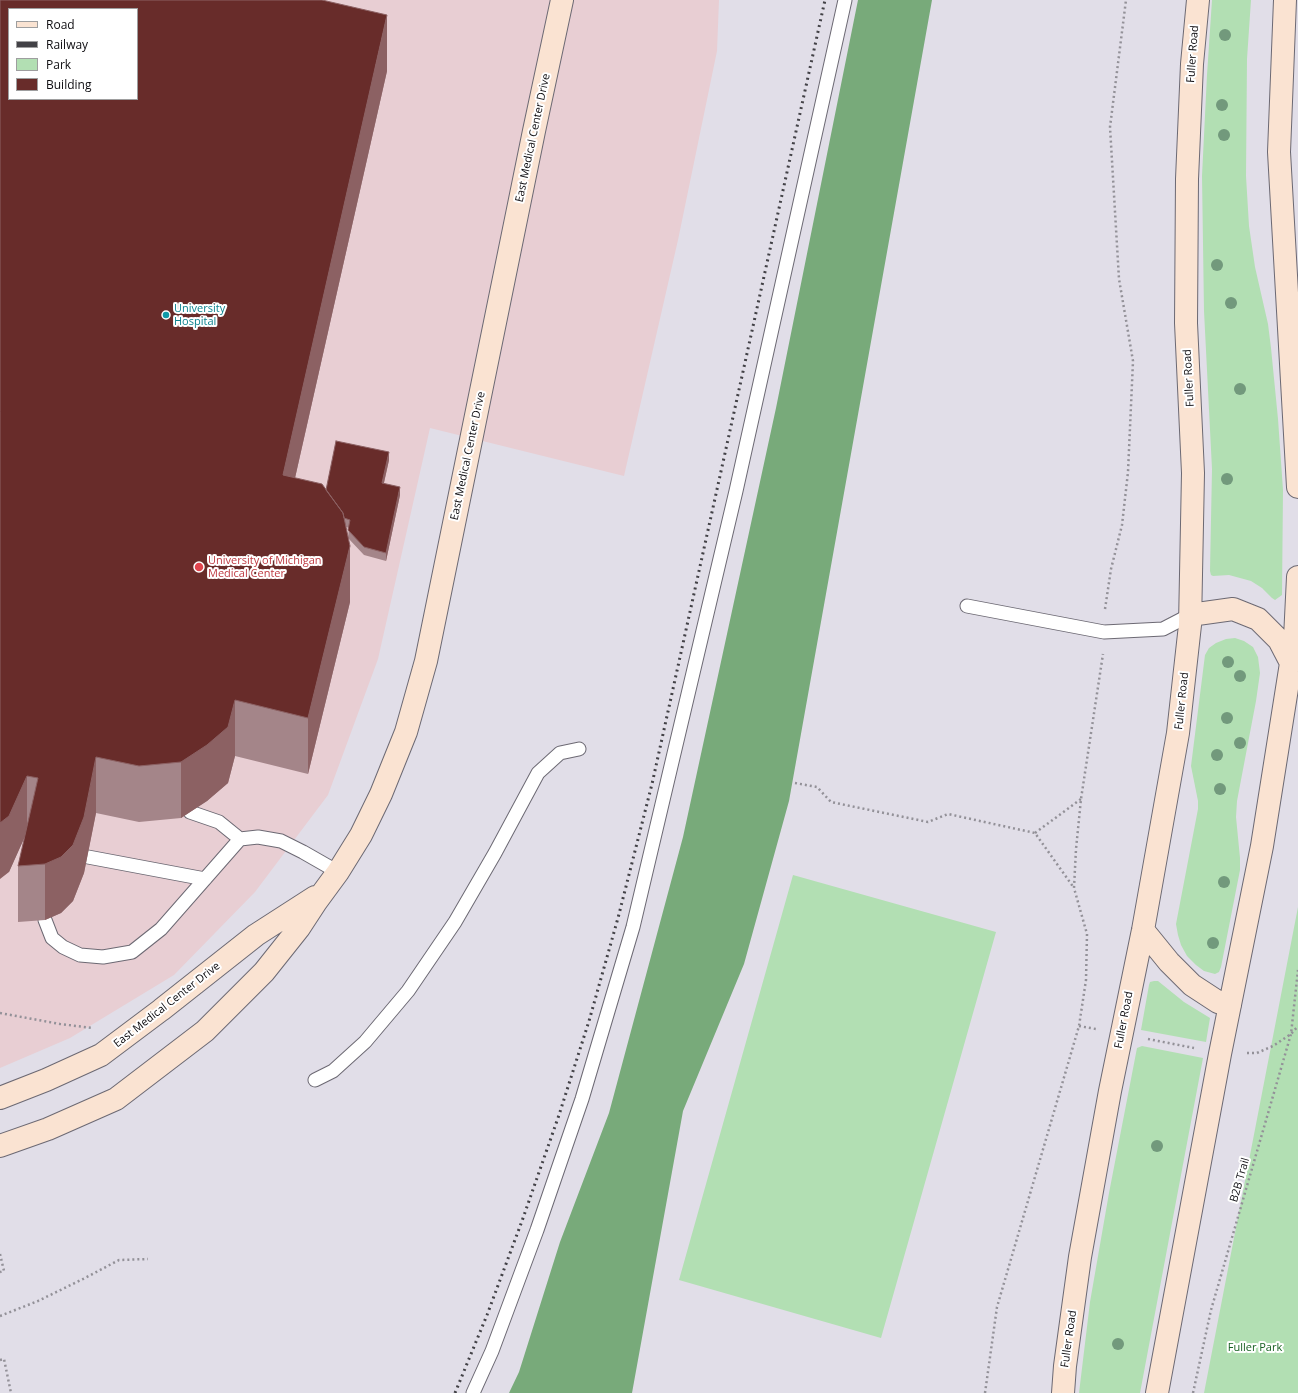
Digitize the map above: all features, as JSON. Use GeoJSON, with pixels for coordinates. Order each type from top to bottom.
{"type":"FeatureCollection","features":[{"type":"Feature","properties":{"kind":"main road","name":"East Medical Center Drive"},"geometry":{"type":"LineString","coordinates":[[0,1146],[48,1128],[116,1099],[205,1031],[264,972],[299,928],[322,892],[338,872],[361,835],[381,794],[406,732],[426,661],[562,0]]}},
{"type":"Feature","properties":{"kind":"main road","name":"Fuller Road"},"geometry":{"type":"LineString","coordinates":[[1063,1393],[1065,1366],[1080,1257],[1110,1091],[1143,930],[1178,734],[1190,625],[1193,473],[1186,323],[1187,179],[1192,64],[1198,0]]}},
{"type":"Feature","properties":{"kind":"main road"},"geometry":{"type":"LineString","coordinates":[[1285,0],[1279,152],[1298,487]]}},
{"type":"Feature","properties":{"kind":"main road"},"geometry":{"type":"LineString","coordinates":[[1157,1393],[1230,1054],[1230,1005],[1262,846],[1291,664],[1295,638],[1298,577]]}},
{"type":"Feature","properties":{"kind":"main road"},"geometry":{"type":"LineString","coordinates":[[1190,615],[1232,609],[1258,619],[1279,640],[1291,664]]}},
{"type":"Feature","properties":{"kind":"main road","name":"East Medical Center Drive"},"geometry":{"type":"LineString","coordinates":[[0,1098],[46,1080],[101,1055],[173,1001],[256,935],[322,892]]}},
{"type":"Feature","properties":{"kind":"main road"},"geometry":{"type":"LineString","coordinates":[[1143,930],[1169,962],[1192,985],[1206,996],[1218,1002],[1230,1005]]}},
{"type":"Feature","properties":{"kind":"lane"},"geometry":{"type":"LineString","coordinates":[[473,1393],[492,1352],[537,1230],[582,1099],[633,927],[736,491],[845,0]]}},
{"type":"Feature","properties":{"kind":"lane"},"geometry":{"type":"LineString","coordinates":[[967,606],[1104,632],[1163,629],[1190,615]]}},
{"type":"Feature","properties":{"kind":"lane"},"geometry":{"type":"LineString","coordinates":[[315,1080],[333,1071],[365,1042],[408,991],[455,922],[538,774],[560,753],[579,749]]}},
{"type":"Feature","properties":{"kind":"lane"},"geometry":{"type":"LineString","coordinates":[[190,812],[219,822],[240,839]]}},
{"type":"Feature","properties":{"kind":"lane"},"geometry":{"type":"LineString","coordinates":[[45,920],[52,938],[63,947],[80,955],[103,957],[132,952],[161,930],[240,839],[258,837],[281,842],[303,852],[338,872]]}},
{"type":"Feature","properties":{"kind":"lane"},"geometry":{"type":"LineString","coordinates":[[88,856],[205,879]]}},
{"type":"Feature","properties":{"kind":"path"},"geometry":{"type":"LineString","coordinates":[[985,1393],[998,1307],[1079,1026],[1086,980],[1087,934],[1074,888],[1076,849],[1081,799],[1103,653],[1104,613],[1111,569],[1122,525],[1128,472],[1133,361],[1119,279],[1110,127],[1126,0]]}},
{"type":"Feature","properties":{"kind":"path"},"geometry":{"type":"LineString","coordinates":[[795,783],[817,787],[831,802],[928,822],[948,814],[1035,833],[1074,888]]}},
{"type":"Feature","properties":{"kind":"path"},"geometry":{"type":"LineString","coordinates":[[1035,833],[1081,799]]}},
{"type":"Feature","properties":{"kind":"path","name":"B2B Trail"},"geometry":{"type":"LineString","coordinates":[[1193,1393],[1211,1310],[1291,1034],[1298,970]]}},
{"type":"Feature","properties":{"kind":"path"},"geometry":{"type":"LineString","coordinates":[[1294,1003],[1298,1006]]}},
{"type":"Feature","properties":{"kind":"path"},"geometry":{"type":"LineString","coordinates":[[0,1013],[60,1024],[95,1028]]}},
{"type":"Feature","properties":{"kind":"path"},"geometry":{"type":"LineString","coordinates":[[1079,1026],[1230,1054],[1257,1053],[1273,1046],[1291,1034],[1298,1026]]}},
{"type":"Feature","properties":{"kind":"path"},"geometry":{"type":"LineString","coordinates":[[0,1254],[4,1271],[0,1272]]}},
{"type":"Feature","properties":{"kind":"path"},"geometry":{"type":"LineString","coordinates":[[0,1316],[52,1294],[119,1260],[148,1259]]}},
{"type":"Feature","properties":{"kind":"path"},"geometry":{"type":"LineString","coordinates":[[0,1360],[4,1359],[11,1393]]}},
{"type":"Feature","properties":{"kind":"shaded area","name":"University of Michigan Medical Center"},"geometry":{"type":"Polygon","coordinates":[[[0,0],[719,0],[717,51],[678,240],[624,476],[430,428],[378,659],[328,795],[255,892],[174,975],[70,1038],[0,1068],[0,0]]]}},
{"type":"Feature","properties":{"kind":"green space"},"geometry":{"type":"Polygon","coordinates":[[[858,0],[932,0],[789,801],[744,964],[683,1111],[632,1393],[509,1393],[519,1372],[560,1242],[609,1113],[683,837],[776,408],[858,0]]]}},
{"type":"Feature","properties":{"kind":"green space"},"geometry":{"type":"Polygon","coordinates":[[[1212,0],[1251,0],[1247,59],[1246,176],[1249,226],[1255,267],[1268,324],[1278,419],[1283,490],[1282,595],[1275,600],[1262,588],[1251,581],[1229,575],[1213,576],[1211,575],[1210,571],[1212,469],[1204,311],[1202,176],[1212,0]]]}},
{"type":"Feature","properties":{"kind":"green space"},"geometry":{"type":"Polygon","coordinates":[[[1235,638],[1244,641],[1253,647],[1258,657],[1260,673],[1237,801],[1236,817],[1240,870],[1221,967],[1219,972],[1215,974],[1204,971],[1187,956],[1181,945],[1176,924],[1198,809],[1198,801],[1191,766],[1205,655],[1209,648],[1216,643],[1226,639],[1235,638]]]}},
{"type":"Feature","properties":{"kind":"green space"},"geometry":{"type":"Polygon","coordinates":[[[793,875],[996,932],[881,1338],[679,1280],[793,875]]]}},
{"type":"Feature","properties":{"kind":"green space","name":"Fuller Park"},"geometry":{"type":"Polygon","coordinates":[[[1298,907],[1298,1393],[1204,1393],[1298,907]]]}},
{"type":"Feature","properties":{"kind":"green space"},"geometry":{"type":"Polygon","coordinates":[[[1158,981],[1184,1002],[1210,1018],[1206,1042],[1141,1030],[1149,985],[1150,982],[1158,981]]]}},
{"type":"Feature","properties":{"kind":"green space"},"geometry":{"type":"Polygon","coordinates":[[[1142,1046],[1203,1058],[1140,1393],[1079,1393],[1090,1302],[1109,1193],[1137,1048],[1142,1046]]]}},
{"type":"Feature","properties":{"kind":"building","name":"University Hospital"},"geometry":{"type":"Polygon","coordinates":[[[0,0],[322,0],[387,15],[283,475],[322,484],[343,513],[350,546],[308,718],[235,700],[228,727],[207,745],[181,762],[139,766],[96,757],[84,817],[73,845],[61,857],[45,864],[18,866],[38,778],[27,776],[9,816],[0,823],[0,0]]]}},
{"type":"Feature","properties":{"kind":"building"},"geometry":{"type":"Polygon","coordinates":[[[336,441],[389,452],[382,483],[400,487],[386,553],[364,547],[348,530],[350,520],[344,518],[343,513],[326,490],[336,441]]]}},
{"type":"Feature","properties":{"kind":"railway"},"geometry":{"type":"LineString","coordinates":[[455,1393],[487,1315],[559,1115],[589,1021],[618,918],[652,784],[825,0]]}},
{"type":"Feature","properties":{"kind":"place","name":"University Hospital"},"geometry":{"type":"Point","coordinates":[166,315]}},
{"type":"Feature","properties":{"kind":"place","name":"University of Michigan Medical Center"},"geometry":{"type":"Point","coordinates":[199,567]}}]}
